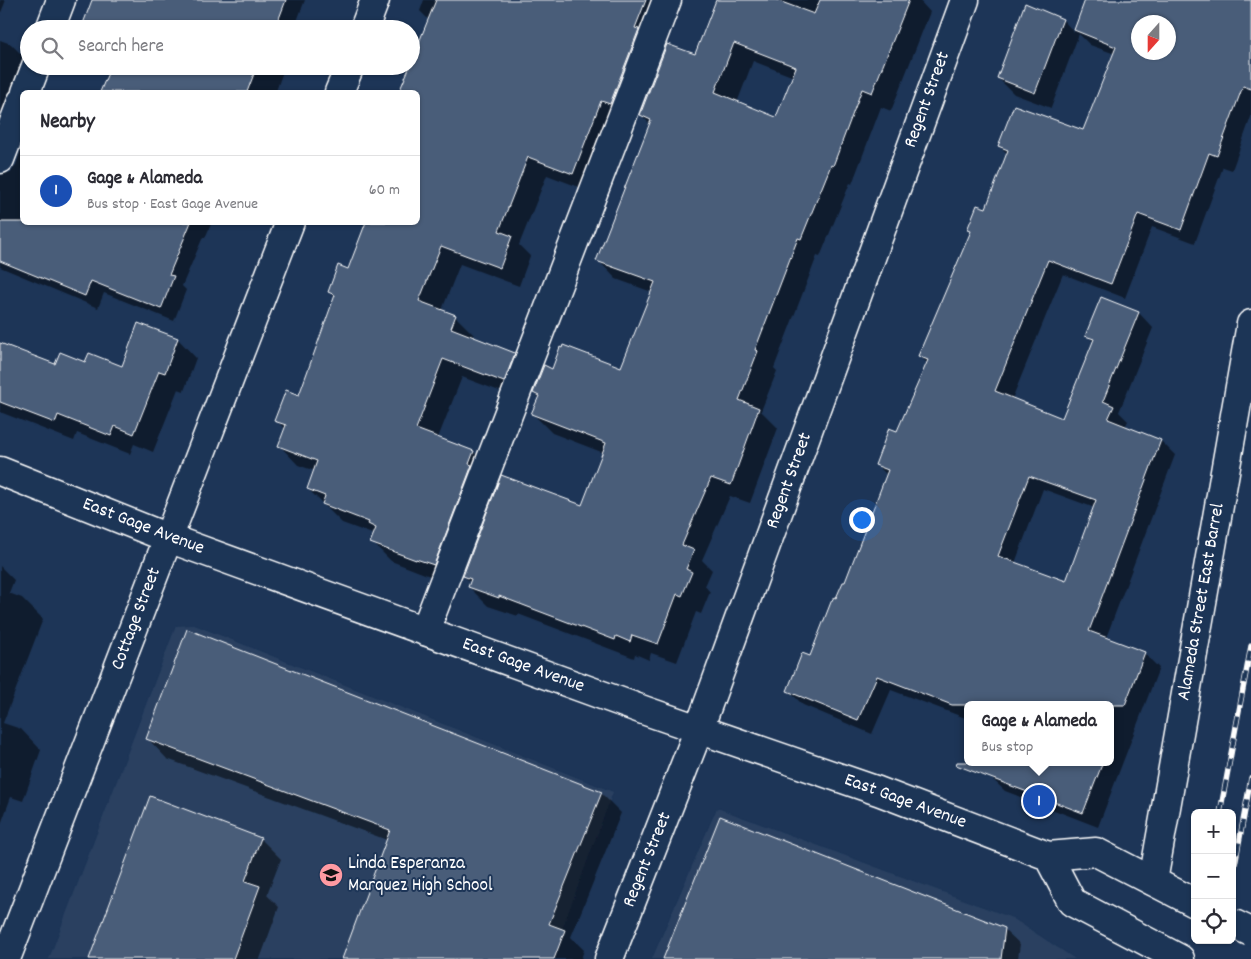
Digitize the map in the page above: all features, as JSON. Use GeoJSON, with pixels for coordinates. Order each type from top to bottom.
{"type":"FeatureCollection","features":[{"type":"Feature","properties":{"kind":"street"},"geometry":{"type":"LineString","coordinates":[[53,20],[61,0]]}},
{"type":"Feature","properties":{"kind":"street"},"geometry":{"type":"LineString","coordinates":[[367,20],[375,0]]}},
{"type":"Feature","properties":{"kind":"street"},"geometry":{"type":"LineString","coordinates":[[425,631],[666,0]]}},
{"type":"Feature","properties":{"kind":"street","name":"Regent Street"},"geometry":{"type":"LineString","coordinates":[[609,959],[700,729],[965,0]]}},
{"type":"Feature","properties":{"kind":"street"},"geometry":{"type":"LineString","coordinates":[[27,90],[33,75]]}},
{"type":"Feature","properties":{"kind":"street"},"geometry":{"type":"LineString","coordinates":[[341,90],[347,75]]}},
{"type":"Feature","properties":{"kind":"street"},"geometry":{"type":"LineString","coordinates":[[0,159],[20,106]]}},
{"type":"Feature","properties":{"kind":"street","name":"Cottage Street"},"geometry":{"type":"LineString","coordinates":[[6,959],[289,225]]}},
{"type":"Feature","properties":{"kind":"street","name":"Alameda Street East Barrel"},"geometry":{"type":"LineString","coordinates":[[1153,881],[1251,324]]}},
{"type":"Feature","properties":{"kind":"street","name":"East Gage Avenue"},"geometry":{"type":"LineString","coordinates":[[0,471],[168,538],[700,729],[878,790],[1048,856],[1096,852],[1191,900]]}},
{"type":"Feature","properties":{"kind":"street"},"geometry":{"type":"LineString","coordinates":[[1048,856],[1072,902],[1179,958]]}},
{"type":"Feature","properties":{"kind":"street"},"geometry":{"type":"LineString","coordinates":[[1236,924],[1251,932]]}},
{"type":"Feature","properties":{"kind":"shaded area","name":"Linda Esperanza Marquez High School"},"geometry":{"type":"Polygon","coordinates":[[[194,625],[613,792],[551,959],[49,959],[176,626],[194,625]]]}},
{"type":"Feature","properties":{"kind":"shaded area"},"geometry":{"type":"Polygon","coordinates":[[[717,808],[1012,918],[1075,959],[652,959],[717,808]]]}},
{"type":"Feature","properties":{"kind":"building"},"geometry":{"type":"Polygon","coordinates":[[[92,0],[286,0],[278,20],[84,20],[92,0]]]}},
{"type":"Feature","properties":{"kind":"building"},"geometry":{"type":"Polygon","coordinates":[[[436,0],[646,0],[635,28],[639,29],[610,104],[601,101],[573,174],[528,157],[499,231],[512,236],[500,268],[441,246],[419,301],[456,315],[451,328],[515,353],[504,382],[443,359],[416,429],[474,451],[469,464],[472,465],[434,565],[370,543],[376,528],[368,524],[369,522],[322,504],[325,496],[307,489],[317,461],[278,446],[286,425],[274,421],[286,390],[299,395],[335,295],[328,292],[338,265],[348,269],[365,225],[420,225],[420,90],[400,90],[406,75],[420,75],[420,40],[436,0]]]}},
{"type":"Feature","properties":{"kind":"building"},"geometry":{"type":"Polygon","coordinates":[[[716,0],[776,0],[814,14],[820,0],[909,0],[872,93],[862,89],[833,166],[831,165],[801,239],[798,238],[755,350],[758,351],[739,400],[759,408],[731,485],[711,478],[682,545],[694,550],[686,569],[692,572],[682,596],[677,594],[658,644],[632,635],[630,642],[616,636],[615,640],[499,596],[499,598],[468,587],[471,579],[463,576],[501,475],[582,505],[606,443],[531,414],[539,396],[533,393],[544,365],[552,369],[560,347],[562,348],[563,345],[621,367],[655,282],[596,261],[651,120],[640,115],[667,44],[695,54],[716,0]],[[734,43],[715,92],[776,117],[796,67],[734,43]]]}},
{"type":"Feature","properties":{"kind":"building"},"geometry":{"type":"Polygon","coordinates":[[[1085,0],[1251,0],[1251,89],[1243,86],[1217,156],[1209,153],[1181,230],[1138,214],[1111,284],[1048,260],[995,391],[1062,418],[1094,339],[1085,336],[1101,297],[1139,312],[1103,401],[1114,406],[1108,419],[1161,440],[1089,631],[1145,652],[1125,705],[1114,705],[1114,701],[964,701],[964,705],[952,705],[877,676],[858,720],[787,691],[802,653],[810,656],[831,602],[834,597],[836,598],[843,582],[845,582],[888,470],[875,465],[889,428],[897,431],[928,360],[918,356],[971,231],[967,230],[977,205],[986,208],[1008,150],[998,146],[1014,105],[1083,130],[1116,47],[1074,30],[1085,0]],[[1029,476],[998,556],[1066,581],[1096,500],[1029,476]]]}},
{"type":"Feature","properties":{"kind":"building"},"geometry":{"type":"Polygon","coordinates":[[[1025,3],[1063,19],[1035,93],[997,78],[1025,3]]]}},
{"type":"Feature","properties":{"kind":"building"},"geometry":{"type":"Polygon","coordinates":[[[107,75],[254,75],[248,90],[101,90],[107,75]]]}},
{"type":"Feature","properties":{"kind":"building"},"geometry":{"type":"Polygon","coordinates":[[[0,222],[20,222],[20,225],[190,225],[169,275],[174,276],[161,309],[91,281],[85,296],[0,261],[0,222]]]}},
{"type":"Feature","properties":{"kind":"building"},"geometry":{"type":"Polygon","coordinates":[[[138,323],[178,338],[165,373],[159,371],[134,434],[115,426],[111,436],[58,415],[55,423],[0,402],[0,343],[55,364],[60,352],[85,362],[89,353],[122,366],[138,323]]]}},
{"type":"Feature","properties":{"kind":"building"},"geometry":{"type":"Polygon","coordinates":[[[187,629],[602,792],[549,924],[565,930],[554,959],[342,959],[390,830],[146,739],[187,629]]]}},
{"type":"Feature","properties":{"kind":"building"},"geometry":{"type":"Polygon","coordinates":[[[957,762],[964,762],[964,766],[1101,766],[1083,813],[956,765],[957,762]]]}},
{"type":"Feature","properties":{"kind":"building"},"geometry":{"type":"Polygon","coordinates":[[[150,796],[261,838],[245,881],[260,886],[233,959],[89,959],[150,796]]]}},
{"type":"Feature","properties":{"kind":"building"},"geometry":{"type":"Polygon","coordinates":[[[720,816],[1005,928],[1001,959],[663,959],[720,816]]]}},
{"type":"Feature","properties":{"kind":"railway"},"geometry":{"type":"LineString","coordinates":[[1221,809],[1251,646]]}},
{"type":"Feature","properties":{"kind":"railway"},"geometry":{"type":"LineString","coordinates":[[1236,859],[1251,778]]}},
{"type":"Feature","properties":{"kind":"place","name":"Gage & Alameda"},"geometry":{"type":"Point","coordinates":[1039,801]}},
{"type":"Feature","properties":{"kind":"place","name":"Linda Esperanza Marquez High School"},"geometry":{"type":"Point","coordinates":[331,875]}}]}
